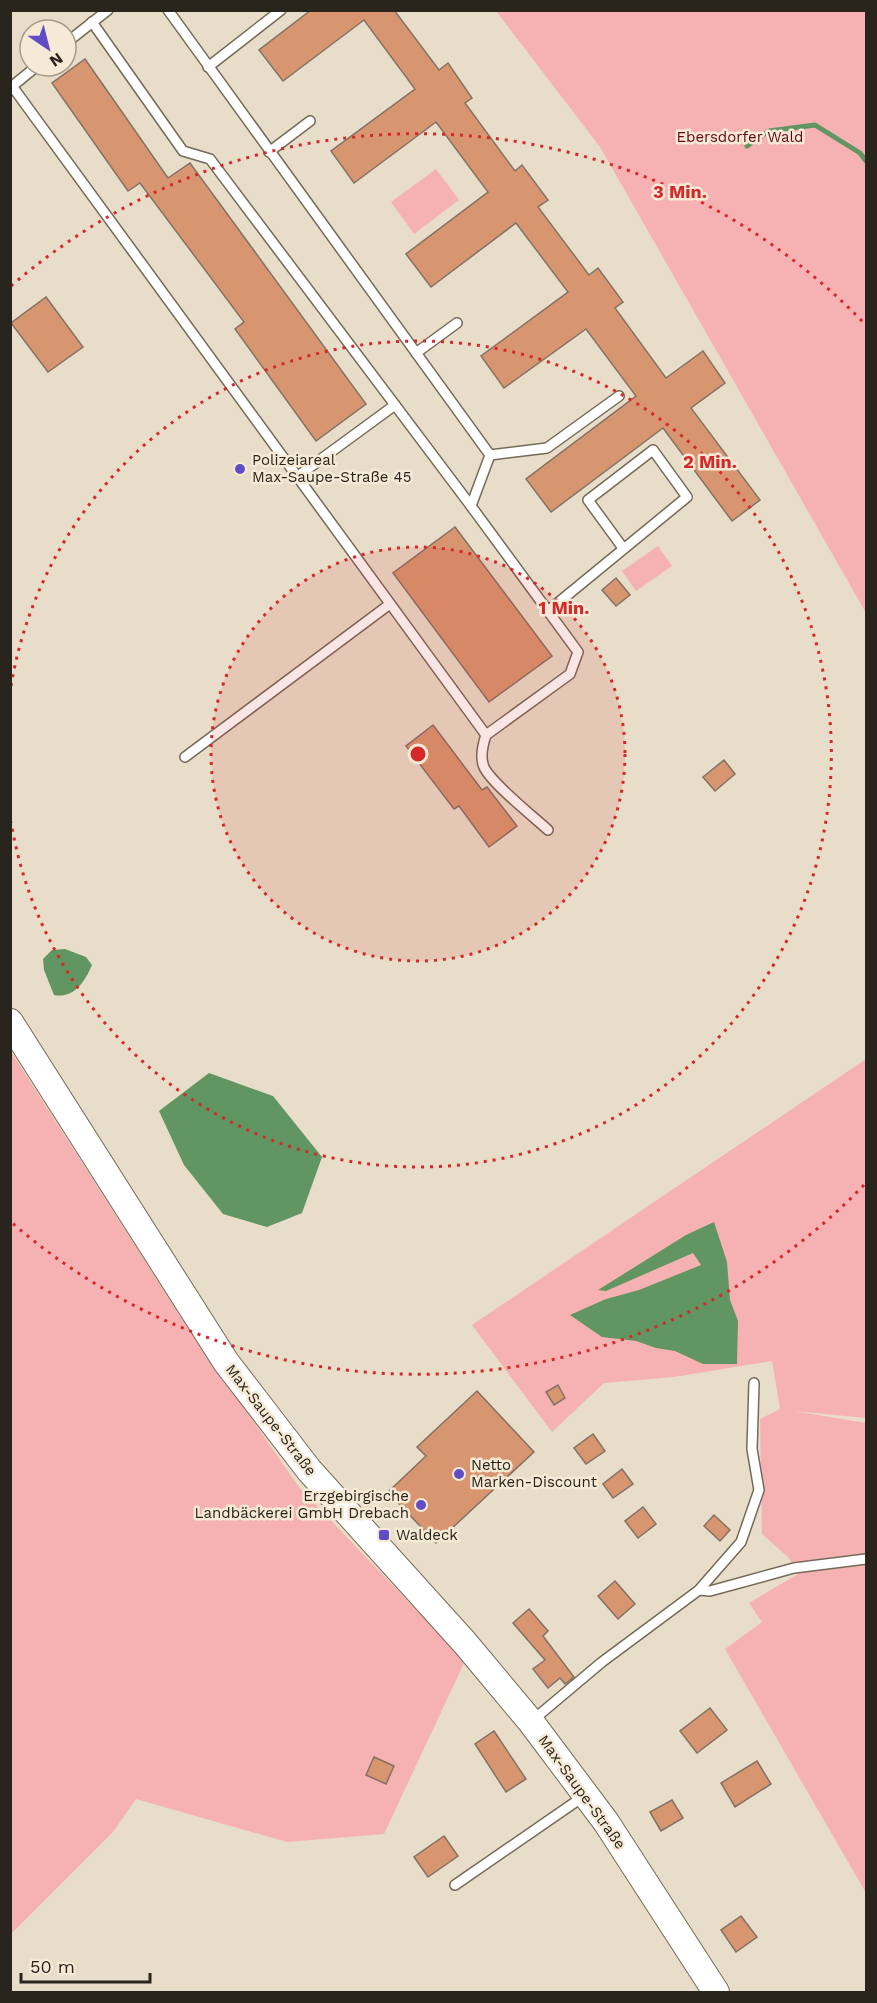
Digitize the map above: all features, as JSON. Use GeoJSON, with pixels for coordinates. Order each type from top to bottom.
{"type":"FeatureCollection","features":[{"type":"Feature","properties":{"kind":"street","name":"Max-Saupe-Straße"},"geometry":{"type":"LineString","coordinates":[[10,1022],[226,1362],[271,1424],[313,1475],[465,1643],[531,1722],[606,1822],[716,1992]]}},
{"type":"Feature","properties":{"kind":"lane"},"geometry":{"type":"LineString","coordinates":[[78,33],[108,10]]}},
{"type":"Feature","properties":{"kind":"lane"},"geometry":{"type":"LineString","coordinates":[[168,10],[490,454]]}},
{"type":"Feature","properties":{"kind":"lane"},"geometry":{"type":"LineString","coordinates":[[208,67],[281,10]]}},
{"type":"Feature","properties":{"kind":"lane"},"geometry":{"type":"LineString","coordinates":[[92,22],[183,151],[210,159],[578,652],[570,674],[486,735],[483,746],[484,767],[501,787],[548,830]]}},
{"type":"Feature","properties":{"kind":"lane"},"geometry":{"type":"LineString","coordinates":[[11,87],[486,735]]}},
{"type":"Feature","properties":{"kind":"lane"},"geometry":{"type":"LineString","coordinates":[[269,152],[310,121]]}},
{"type":"Feature","properties":{"kind":"lane"},"geometry":{"type":"LineString","coordinates":[[417,353],[457,322]]}},
{"type":"Feature","properties":{"kind":"lane"},"geometry":{"type":"LineString","coordinates":[[490,454],[547,448],[619,396]]}},
{"type":"Feature","properties":{"kind":"lane"},"geometry":{"type":"LineString","coordinates":[[298,476],[395,405]]}},
{"type":"Feature","properties":{"kind":"lane"},"geometry":{"type":"LineString","coordinates":[[548,611],[687,497],[653,450],[588,500],[623,548]]}},
{"type":"Feature","properties":{"kind":"lane"},"geometry":{"type":"LineString","coordinates":[[471,506],[490,454]]}},
{"type":"Feature","properties":{"kind":"lane"},"geometry":{"type":"LineString","coordinates":[[185,757],[390,604]]}},
{"type":"Feature","properties":{"kind":"lane"},"geometry":{"type":"LineString","coordinates":[[531,1722],[602,1662],[699,1590],[741,1542],[759,1490],[752,1449],[754,1383]]}},
{"type":"Feature","properties":{"kind":"lane"},"geometry":{"type":"LineString","coordinates":[[699,1590],[710,1591],[794,1568],[867,1559]]}},
{"type":"Feature","properties":{"kind":"lane"},"geometry":{"type":"LineString","coordinates":[[455,1885],[586,1795]]}},
{"type":"Feature","properties":{"kind":"green space","name":"Ebersdorfer Wald"},"geometry":{"type":"Polygon","coordinates":[[[496,11],[866,11],[866,613],[600,147],[496,11]]]}},
{"type":"Feature","properties":{"kind":"green space"},"geometry":{"type":"Polygon","coordinates":[[[436,169],[459,200],[414,234],[391,202],[436,169]]]}},
{"type":"Feature","properties":{"kind":"green space"},"geometry":{"type":"Polygon","coordinates":[[[658,546],[672,566],[636,591],[622,571],[658,546]]]}},
{"type":"Feature","properties":{"kind":"green space"},"geometry":{"type":"Polygon","coordinates":[[[10,1050],[182,1319],[299,1487],[465,1661],[384,1834],[287,1842],[136,1799],[113,1832],[11,1934],[10,1050]]]}},
{"type":"Feature","properties":{"kind":"green space"},"geometry":{"type":"Polygon","coordinates":[[[866,1059],[866,1418],[794,1411],[866,1423],[866,1893],[725,1649],[762,1622],[749,1603],[798,1574],[789,1558],[762,1534],[760,1419],[780,1409],[772,1361],[674,1377],[604,1383],[552,1432],[472,1325],[866,1059]]]}},
{"type":"Feature","properties":{"kind":"shaded area"},"geometry":{"type":"Polygon","coordinates":[[[65,949],[86,957],[92,965],[78,988],[61,996],[54,995],[44,970],[43,959],[52,950],[65,949]]]}},
{"type":"Feature","properties":{"kind":"shaded area"},"geometry":{"type":"Polygon","coordinates":[[[209,1073],[273,1096],[322,1157],[302,1213],[267,1227],[223,1214],[184,1165],[159,1111],[209,1073]]]}},
{"type":"Feature","properties":{"kind":"shaded area"},"geometry":{"type":"Polygon","coordinates":[[[714,1222],[727,1262],[730,1300],[738,1321],[737,1364],[703,1364],[675,1351],[656,1348],[636,1341],[602,1337],[570,1315],[606,1299],[639,1290],[701,1265],[693,1253],[606,1291],[598,1290],[686,1235],[714,1222]]]}},
{"type":"Feature","properties":{"kind":"building"},"geometry":{"type":"Polygon","coordinates":[[[311,10],[394,10],[439,70],[448,63],[472,98],[465,103],[515,171],[522,165],[548,200],[538,207],[589,275],[598,268],[623,302],[615,308],[666,378],[703,351],[725,383],[691,408],[760,500],[732,521],[663,428],[551,512],[526,479],[636,396],[586,329],[504,388],[481,356],[568,292],[516,223],[431,287],[406,254],[488,192],[436,122],[354,183],[331,151],[415,89],[364,20],[283,81],[259,50],[311,10]]]}},
{"type":"Feature","properties":{"kind":"building"},"geometry":{"type":"Polygon","coordinates":[[[85,59],[168,178],[190,163],[366,404],[316,441],[235,329],[244,322],[140,183],[128,191],[52,83],[59,78],[78,78],[78,64],[85,59]]]}},
{"type":"Feature","properties":{"kind":"building"},"geometry":{"type":"Polygon","coordinates":[[[46,297],[83,347],[48,372],[11,323],[46,297]]]}},
{"type":"Feature","properties":{"kind":"building"},"geometry":{"type":"Polygon","coordinates":[[[455,527],[552,656],[489,702],[393,573],[455,527]]]}},
{"type":"Feature","properties":{"kind":"building"},"geometry":{"type":"Polygon","coordinates":[[[616,578],[630,595],[616,606],[602,590],[616,578]]]}},
{"type":"Feature","properties":{"kind":"building"},"geometry":{"type":"Polygon","coordinates":[[[433,725],[482,790],[487,787],[517,826],[489,847],[459,806],[454,809],[406,746],[433,725]]]}},
{"type":"Feature","properties":{"kind":"building"},"geometry":{"type":"Polygon","coordinates":[[[724,760],[735,774],[715,791],[703,777],[724,760]]]}},
{"type":"Feature","properties":{"kind":"building"},"geometry":{"type":"Polygon","coordinates":[[[558,1385],[565,1398],[554,1405],[546,1392],[558,1385]]]}},
{"type":"Feature","properties":{"kind":"building","name":"Netto Marken-Discount"},"geometry":{"type":"Polygon","coordinates":[[[477,1391],[534,1452],[436,1543],[388,1492],[426,1456],[417,1447],[477,1391]]]}},
{"type":"Feature","properties":{"kind":"building"},"geometry":{"type":"Polygon","coordinates":[[[593,1434],[605,1451],[586,1464],[574,1448],[593,1434]]]}},
{"type":"Feature","properties":{"kind":"building"},"geometry":{"type":"Polygon","coordinates":[[[622,1469],[633,1484],[613,1498],[603,1484],[622,1469]]]}},
{"type":"Feature","properties":{"kind":"building"},"geometry":{"type":"Polygon","coordinates":[[[643,1507],[656,1524],[638,1538],[625,1521],[643,1507]]]}},
{"type":"Feature","properties":{"kind":"building"},"geometry":{"type":"Polygon","coordinates":[[[714,1515],[730,1530],[720,1541],[704,1526],[714,1515]]]}},
{"type":"Feature","properties":{"kind":"building"},"geometry":{"type":"Polygon","coordinates":[[[615,1581],[635,1604],[618,1619],[598,1596],[615,1581]]]}},
{"type":"Feature","properties":{"kind":"building"},"geometry":{"type":"Polygon","coordinates":[[[529,1609],[548,1631],[543,1636],[574,1677],[565,1684],[560,1678],[548,1688],[533,1669],[545,1660],[513,1623],[529,1609]]]}},
{"type":"Feature","properties":{"kind":"building"},"geometry":{"type":"Polygon","coordinates":[[[710,1708],[727,1730],[697,1753],[680,1731],[710,1708]]]}},
{"type":"Feature","properties":{"kind":"building"},"geometry":{"type":"Polygon","coordinates":[[[494,1731],[526,1779],[506,1792],[475,1744],[494,1731]]]}},
{"type":"Feature","properties":{"kind":"building"},"geometry":{"type":"Polygon","coordinates":[[[374,1757],[394,1766],[386,1784],[366,1775],[374,1757]]]}},
{"type":"Feature","properties":{"kind":"building"},"geometry":{"type":"Polygon","coordinates":[[[757,1761],[771,1784],[735,1807],[721,1783],[757,1761]]]}},
{"type":"Feature","properties":{"kind":"building"},"geometry":{"type":"Polygon","coordinates":[[[672,1800],[683,1818],[661,1831],[650,1812],[672,1800]]]}},
{"type":"Feature","properties":{"kind":"building"},"geometry":{"type":"Polygon","coordinates":[[[444,1836],[458,1856],[428,1877],[414,1857],[444,1836]]]}},
{"type":"Feature","properties":{"kind":"building"},"geometry":{"type":"Polygon","coordinates":[[[741,1916],[757,1937],[736,1952],[721,1930],[741,1916]]]}},
{"type":"Feature","properties":{"kind":"waterway"},"geometry":{"type":"LineString","coordinates":[[747,146],[769,131],[815,125],[860,153],[866,161]]}},
{"type":"Feature","properties":{"kind":"place","name":"Polizeiareal Max-Saupe-Straße 45"},"geometry":{"type":"Point","coordinates":[240,469]}},
{"type":"Feature","properties":{"kind":"place","name":"Netto Marken-Discount"},"geometry":{"type":"Point","coordinates":[459,1474]}},
{"type":"Feature","properties":{"kind":"place","name":"Erzgebirgische Landbäckerei GmbH Drebach"},"geometry":{"type":"Point","coordinates":[421,1505]}},
{"type":"Feature","properties":{"kind":"place","name":"Waldeck"},"geometry":{"type":"Point","coordinates":[384,1535]}}]}
